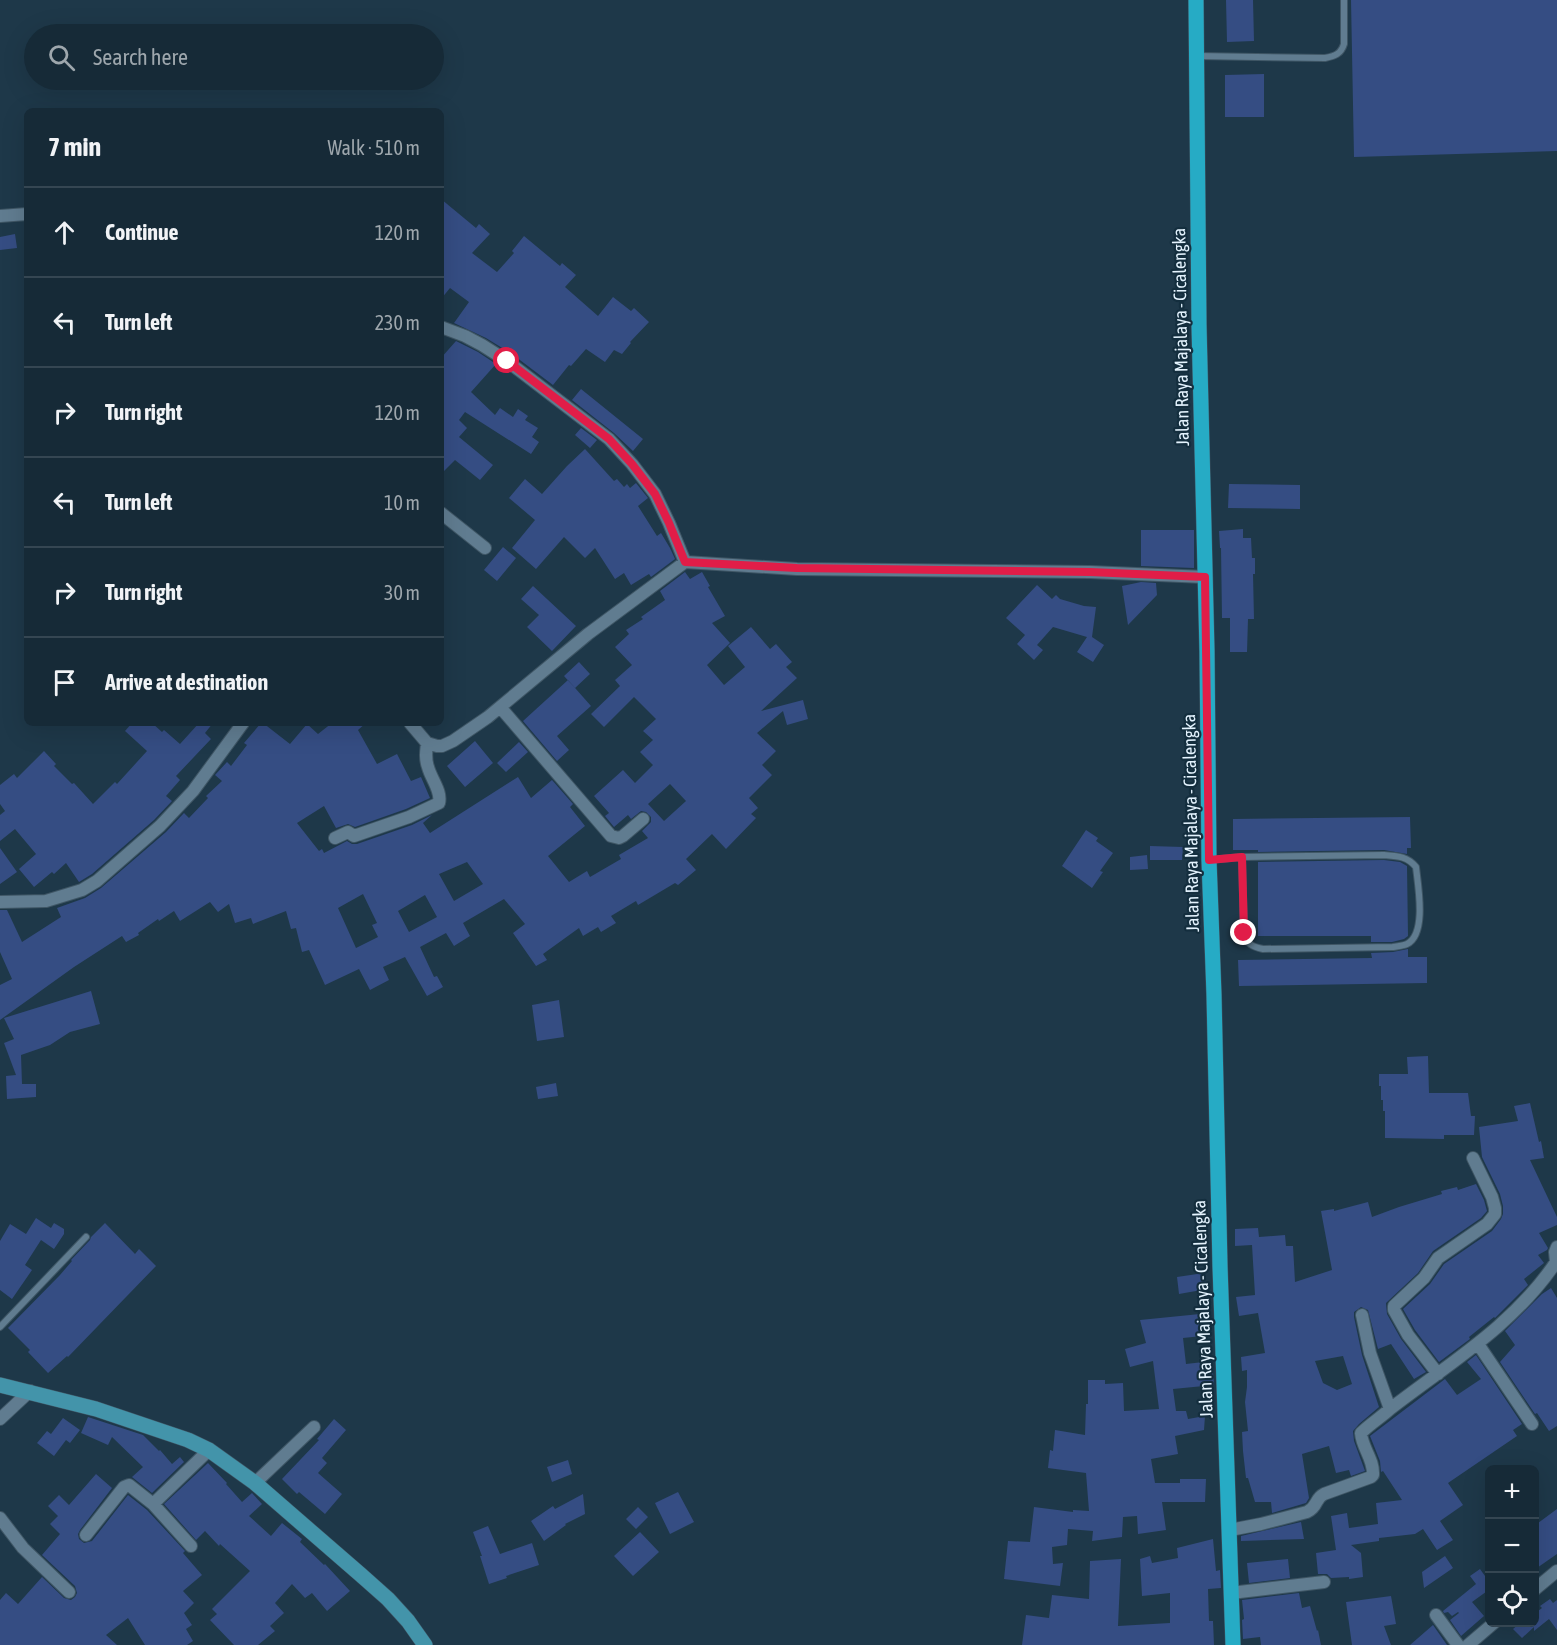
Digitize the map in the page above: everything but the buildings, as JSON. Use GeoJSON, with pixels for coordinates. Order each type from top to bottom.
{"type":"FeatureCollection","features":[{"type":"Feature","properties":{"kind":"main road","name":"Jalan Raya Majalaya - Cicalengka"},"geometry":{"type":"LineString","coordinates":[[1196,0],[1199,325],[1209,860],[1233,1645]]}},
{"type":"Feature","properties":{"kind":"street"},"geometry":{"type":"LineString","coordinates":[[0,216],[24,214]]}},
{"type":"Feature","properties":{"kind":"street"},"geometry":{"type":"LineString","coordinates":[[444,328],[465,336],[507,361],[609,439],[655,494],[685,562]]}},
{"type":"Feature","properties":{"kind":"street"},"geometry":{"type":"LineString","coordinates":[[444,515],[485,548]]}},
{"type":"Feature","properties":{"kind":"street"},"geometry":{"type":"LineString","coordinates":[[413,726],[427,743],[437,746],[453,741],[488,717],[588,633],[685,562],[797,568],[1090,572],[1205,577]]}},
{"type":"Feature","properties":{"kind":"street"},"geometry":{"type":"LineString","coordinates":[[500,707],[611,836],[619,838],[623,836],[643,819]]}},
{"type":"Feature","properties":{"kind":"street"},"geometry":{"type":"LineString","coordinates":[[0,902],[46,901],[82,890],[97,881],[160,826],[187,798],[241,726]]}},
{"type":"Feature","properties":{"kind":"street"},"geometry":{"type":"LineString","coordinates":[[335,838],[348,832],[354,837],[409,817],[439,803],[439,794],[431,778],[426,758],[427,743]]}},
{"type":"Feature","properties":{"kind":"street"},"geometry":{"type":"LineString","coordinates":[[1438,1374],[1408,1335],[1394,1306],[1424,1278],[1438,1258],[1487,1224],[1495,1214],[1492,1197],[1473,1158]]}},
{"type":"Feature","properties":{"kind":"street"},"geometry":{"type":"LineString","coordinates":[[1230,1530],[1307,1512],[1314,1509],[1318,1498],[1324,1494],[1374,1475],[1361,1433],[1478,1344],[1526,1300],[1551,1270],[1556,1262],[1557,1253]]}},
{"type":"Feature","properties":{"kind":"street"},"geometry":{"type":"LineString","coordinates":[[1362,1315],[1370,1353],[1390,1409]]}},
{"type":"Feature","properties":{"kind":"street"},"geometry":{"type":"LineString","coordinates":[[1478,1344],[1532,1425]]}},
{"type":"Feature","properties":{"kind":"street"},"geometry":{"type":"LineString","coordinates":[[0,1385],[96,1409],[188,1440],[209,1450],[255,1483],[387,1599],[408,1621],[425,1645]]}},
{"type":"Feature","properties":{"kind":"street"},"geometry":{"type":"LineString","coordinates":[[0,1419],[30,1391]]}},
{"type":"Feature","properties":{"kind":"street"},"geometry":{"type":"LineString","coordinates":[[255,1483],[314,1427]]}},
{"type":"Feature","properties":{"kind":"street"},"geometry":{"type":"LineString","coordinates":[[153,1504],[209,1450]]}},
{"type":"Feature","properties":{"kind":"street"},"geometry":{"type":"LineString","coordinates":[[86,1535],[129,1485],[153,1504],[191,1546]]}},
{"type":"Feature","properties":{"kind":"street"},"geometry":{"type":"LineString","coordinates":[[0,1518],[23,1548],[69,1592]]}},
{"type":"Feature","properties":{"kind":"street"},"geometry":{"type":"LineString","coordinates":[[1539,1586],[1557,1571]]}},
{"type":"Feature","properties":{"kind":"street"},"geometry":{"type":"LineString","coordinates":[[1231,1593],[1324,1582]]}},
{"type":"Feature","properties":{"kind":"street"},"geometry":{"type":"LineString","coordinates":[[1436,1615],[1458,1645]]}},
{"type":"Feature","properties":{"kind":"street"},"geometry":{"type":"LineString","coordinates":[[1467,1645],[1490,1627]]}},
{"type":"Feature","properties":{"kind":"lane"},"geometry":{"type":"LineString","coordinates":[[1197,56],[1333,57],[1342,51],[1344,44],[1344,0]]}},
{"type":"Feature","properties":{"kind":"lane"},"geometry":{"type":"LineString","coordinates":[[1209,860],[1242,857],[1401,856],[1416,867],[1420,913],[1417,932],[1413,940],[1406,945],[1393,947],[1263,949],[1254,947],[1248,943],[1244,933],[1242,857]]}},
{"type":"Feature","properties":{"kind":"lane"},"geometry":{"type":"LineString","coordinates":[[0,1328],[86,1237]]}},
{"type":"Feature","properties":{"kind":"route"},"geometry":{"type":"LineString","coordinates":[[507,361],[609,439],[632,464],[655,494],[685,562],[797,568],[1090,572],[1205,577],[1209,860],[1242,857],[1244,933]]}}]}
